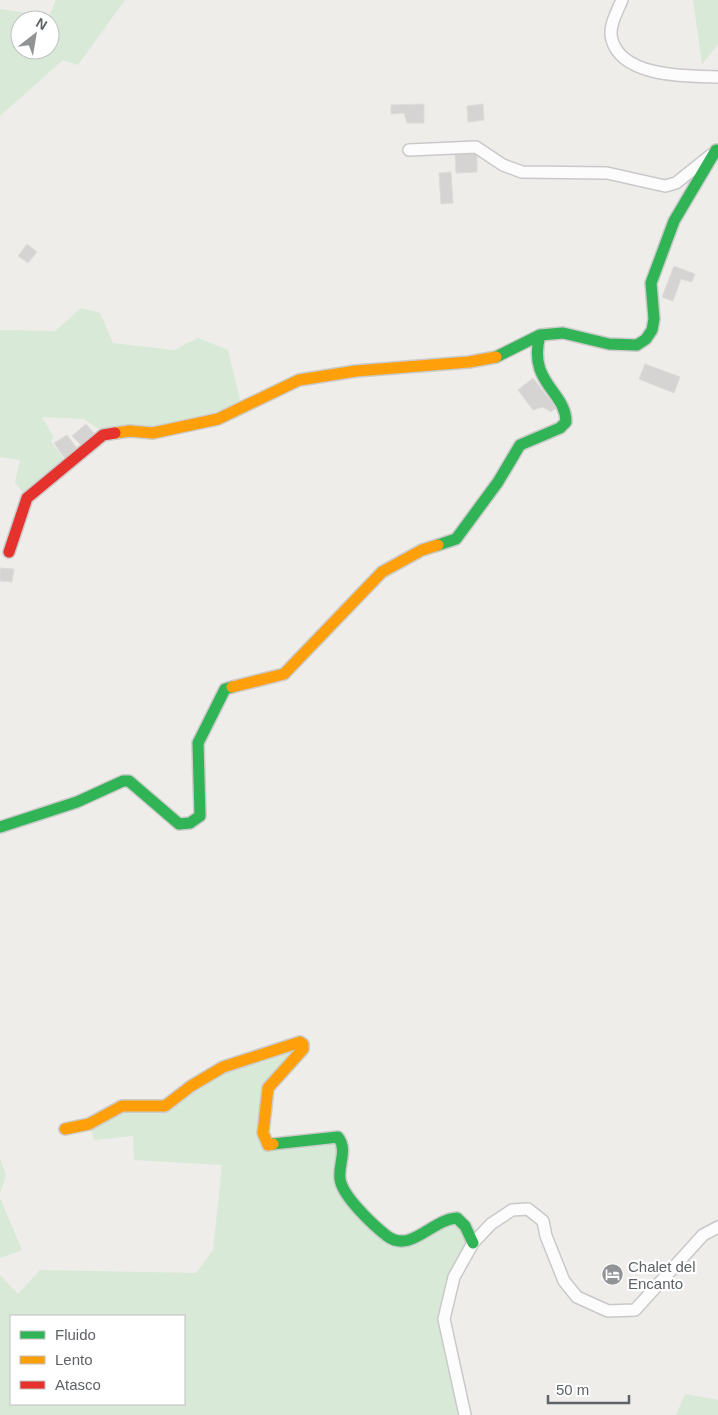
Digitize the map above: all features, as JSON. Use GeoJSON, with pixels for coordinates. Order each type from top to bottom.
{"type":"FeatureCollection","features":[{"type":"Feature","properties":{"kind":"street"},"geometry":{"type":"LineString","coordinates":[[622,0],[613,21],[612,40],[620,54],[635,65],[666,75],[718,77]]}},
{"type":"Feature","properties":{"kind":"street"},"geometry":{"type":"LineString","coordinates":[[409,150],[476,147],[503,166],[522,172],[607,173],[666,186],[676,183],[717,150]]}},
{"type":"Feature","properties":{"kind":"street"},"geometry":{"type":"LineString","coordinates":[[9,552],[27,498],[103,435],[130,431],[153,433],[218,419],[299,380],[356,371],[469,362],[502,356],[540,335],[563,333],[609,344],[637,345],[646,339],[652,330],[654,319],[651,283],[660,254],[674,221],[717,150]]}},
{"type":"Feature","properties":{"kind":"street"},"geometry":{"type":"LineString","coordinates":[[0,827],[77,802],[123,781],[129,781],[179,824],[188,825],[200,816],[198,744],[225,689],[284,674],[382,572],[422,550],[456,539],[498,482],[520,445],[560,428],[566,422],[566,413],[538,368],[535,348],[540,335]]}},
{"type":"Feature","properties":{"kind":"street"},"geometry":{"type":"LineString","coordinates":[[65,1129],[90,1124],[122,1106],[165,1106],[190,1086],[223,1067],[300,1042],[303,1044],[303,1049],[268,1088],[263,1133],[268,1145],[338,1137],[343,1141],[344,1147],[340,1174],[341,1184],[363,1213],[386,1236],[396,1242],[413,1241],[440,1221],[450,1218],[460,1220],[467,1226],[473,1243]]}},
{"type":"Feature","properties":{"kind":"street"},"geometry":{"type":"LineString","coordinates":[[466,1415],[444,1319],[454,1277],[473,1243],[490,1224],[512,1210],[528,1209],[543,1221],[546,1236],[564,1281],[577,1297],[608,1311],[635,1310],[702,1235],[718,1227]]}},
{"type":"Feature","properties":{"kind":"green space"},"geometry":{"type":"Polygon","coordinates":[[[56,0],[125,0],[78,65],[63,60],[0,116],[0,9],[10,10],[10,60],[60,60],[60,10],[52,10],[56,0]]]}},
{"type":"Feature","properties":{"kind":"green space"},"geometry":{"type":"Polygon","coordinates":[[[693,0],[718,0],[718,44],[702,64],[693,0]]]}},
{"type":"Feature","properties":{"kind":"green space"},"geometry":{"type":"Polygon","coordinates":[[[81,308],[100,313],[113,343],[174,350],[198,338],[228,350],[241,404],[179,424],[102,431],[84,419],[42,417],[54,438],[51,441],[65,461],[24,495],[15,482],[20,460],[0,457],[0,330],[55,331],[81,308]]]}},
{"type":"Feature","properties":{"kind":"green space"},"geometry":{"type":"Polygon","coordinates":[[[300,1046],[269,1080],[260,1141],[337,1141],[335,1174],[384,1240],[458,1223],[469,1243],[440,1319],[461,1415],[0,1415],[0,1275],[18,1294],[40,1270],[196,1273],[213,1250],[222,1165],[134,1160],[133,1136],[94,1140],[91,1128],[124,1110],[160,1111],[225,1071],[300,1046]]]}},
{"type":"Feature","properties":{"kind":"green space"},"geometry":{"type":"Polygon","coordinates":[[[0,1158],[6,1176],[0,1193],[0,1158]]]}},
{"type":"Feature","properties":{"kind":"green space"},"geometry":{"type":"Polygon","coordinates":[[[0,1198],[22,1250],[0,1258],[0,1198]]]}},
{"type":"Feature","properties":{"kind":"green space"},"geometry":{"type":"Polygon","coordinates":[[[685,1394],[718,1400],[718,1415],[676,1415],[685,1394]]]}},
{"type":"Feature","properties":{"kind":"building"},"geometry":{"type":"Polygon","coordinates":[[[424,104],[424,123],[407,123],[404,113],[391,114],[391,105],[424,104]]]}},
{"type":"Feature","properties":{"kind":"building"},"geometry":{"type":"Polygon","coordinates":[[[483,104],[484,120],[468,122],[467,106],[483,104]]]}},
{"type":"Feature","properties":{"kind":"building"},"geometry":{"type":"Polygon","coordinates":[[[455,153],[477,153],[477,172],[456,173],[455,153]]]}},
{"type":"Feature","properties":{"kind":"building"},"geometry":{"type":"Polygon","coordinates":[[[451,172],[453,203],[441,204],[439,173],[451,172]]]}},
{"type":"Feature","properties":{"kind":"building"},"geometry":{"type":"Polygon","coordinates":[[[27,244],[37,252],[28,263],[18,256],[27,244]]]}},
{"type":"Feature","properties":{"kind":"building"},"geometry":{"type":"Polygon","coordinates":[[[674,266],[695,274],[692,282],[681,279],[673,301],[662,297],[674,266]]]}},
{"type":"Feature","properties":{"kind":"building"},"geometry":{"type":"Polygon","coordinates":[[[645,364],[680,377],[674,393],[639,379],[645,364]]]}},
{"type":"Feature","properties":{"kind":"building"},"geometry":{"type":"Polygon","coordinates":[[[533,378],[556,408],[551,412],[543,407],[533,410],[518,390],[533,378]]]}},
{"type":"Feature","properties":{"kind":"building"},"geometry":{"type":"Polygon","coordinates":[[[86,424],[94,433],[81,445],[72,436],[86,424]]]}},
{"type":"Feature","properties":{"kind":"building"},"geometry":{"type":"Polygon","coordinates":[[[67,435],[78,450],[66,460],[54,443],[67,435]]]}},
{"type":"Feature","properties":{"kind":"building"},"geometry":{"type":"Polygon","coordinates":[[[0,568],[14,569],[12,582],[0,581],[0,568]]]}},
{"type":"Feature","properties":{"kind":"traffic: fast"},"geometry":{"type":"LineString","coordinates":[[496,357],[540,335],[563,333],[609,344],[637,345],[646,339],[652,330],[654,319],[651,283],[674,221],[716,150]]}},
{"type":"Feature","properties":{"kind":"traffic: fast"},"geometry":{"type":"LineString","coordinates":[[438,545],[456,539],[498,482],[520,445],[560,428],[566,422],[560,402],[548,385],[539,364],[537,351],[540,335]]}},
{"type":"Feature","properties":{"kind":"traffic: fast"},"geometry":{"type":"LineString","coordinates":[[0,827],[77,802],[123,781],[129,781],[179,824],[190,823],[200,816],[198,743],[225,689],[232,687]]}},
{"type":"Feature","properties":{"kind":"traffic: fast"},"geometry":{"type":"LineString","coordinates":[[273,1144],[338,1137],[342,1147],[340,1173],[342,1186],[359,1210],[387,1236],[405,1241],[448,1220],[457,1218],[465,1226],[473,1243]]}},
{"type":"Feature","properties":{"kind":"traffic: slow"},"geometry":{"type":"LineString","coordinates":[[115,433],[130,431],[153,433],[218,419],[299,380],[356,371],[469,362],[496,357]]}},
{"type":"Feature","properties":{"kind":"traffic: slow"},"geometry":{"type":"LineString","coordinates":[[232,687],[284,674],[382,572],[422,550],[438,545]]}},
{"type":"Feature","properties":{"kind":"traffic: slow"},"geometry":{"type":"LineString","coordinates":[[65,1129],[89,1124],[122,1106],[165,1106],[191,1086],[223,1067],[300,1042],[303,1044],[303,1049],[268,1088],[263,1133],[268,1145],[273,1144]]}},
{"type":"Feature","properties":{"kind":"traffic: jam"},"geometry":{"type":"LineString","coordinates":[[9,552],[27,498],[103,435],[115,433]]}},
{"type":"Feature","properties":{"kind":"place","name":"Chalet del Encanto"},"geometry":{"type":"Point","coordinates":[612,1275]}}]}
